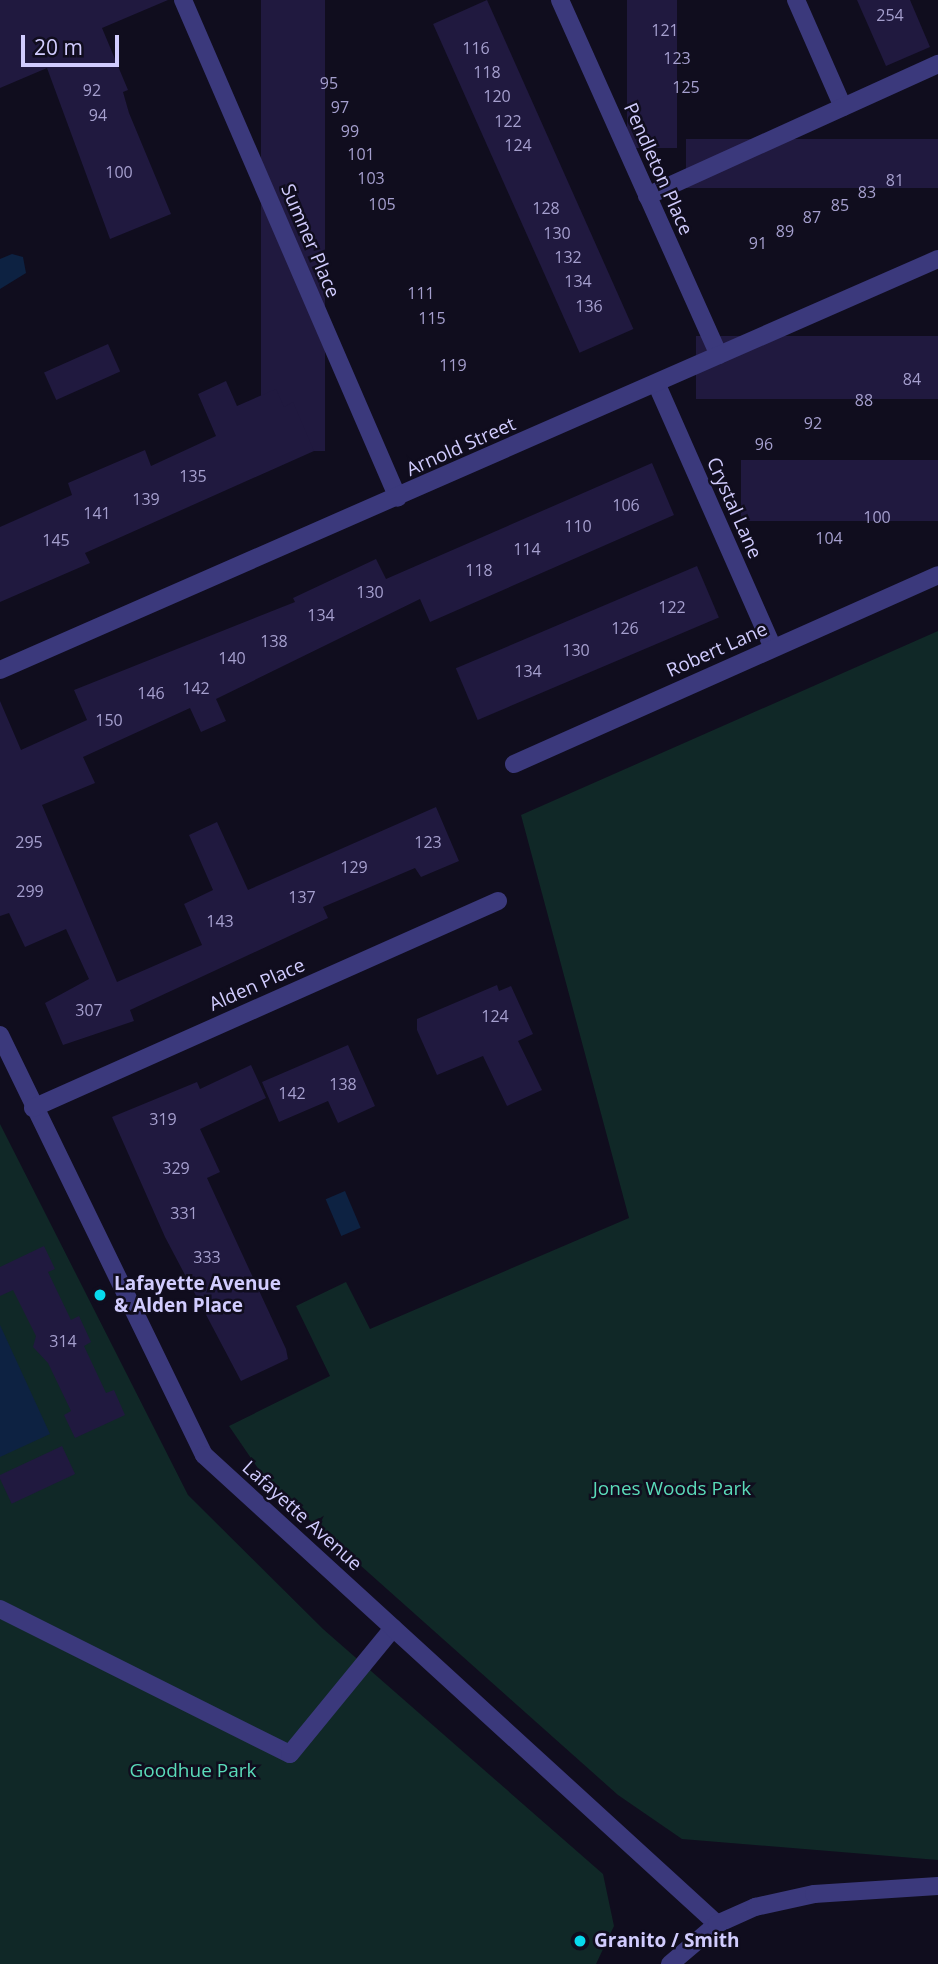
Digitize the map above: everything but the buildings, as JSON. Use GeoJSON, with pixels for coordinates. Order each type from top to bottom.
{"type":"FeatureCollection","features":[{"type":"Feature","properties":{"kind":"street","name":"Sumner Place"},"geometry":{"type":"LineString","coordinates":[[183,0],[398,498]]}},
{"type":"Feature","properties":{"kind":"street","name":"Pendleton Place"},"geometry":{"type":"LineString","coordinates":[[560,0],[719,355]]}},
{"type":"Feature","properties":{"kind":"street"},"geometry":{"type":"LineString","coordinates":[[796,0],[843,107]]}},
{"type":"Feature","properties":{"kind":"street"},"geometry":{"type":"LineString","coordinates":[[648,197],[938,64]]}},
{"type":"Feature","properties":{"kind":"street","name":"Arnold Street"},"geometry":{"type":"LineString","coordinates":[[0,670],[657,385],[938,259]]}},
{"type":"Feature","properties":{"kind":"street","name":"Crystal Lane"},"geometry":{"type":"LineString","coordinates":[[657,385],[773,648]]}},
{"type":"Feature","properties":{"kind":"street","name":"Robert Lane"},"geometry":{"type":"LineString","coordinates":[[513,764],[938,575]]}},
{"type":"Feature","properties":{"kind":"street","name":"Alden Place"},"geometry":{"type":"LineString","coordinates":[[33,1108],[498,901]]}},
{"type":"Feature","properties":{"kind":"street","name":"Lafayette Avenue"},"geometry":{"type":"LineString","coordinates":[[0,1035],[33,1108],[204,1455],[717,1924]]}},
{"type":"Feature","properties":{"kind":"street"},"geometry":{"type":"LineString","coordinates":[[0,1609],[290,1754],[393,1628]]}},
{"type":"Feature","properties":{"kind":"street"},"geometry":{"type":"LineString","coordinates":[[670,1964],[717,1924],[755,1907],[814,1894],[938,1886]]}},
{"type":"Feature","properties":{"kind":"green space","name":"Jones Woods Park"},"geometry":{"type":"Polygon","coordinates":[[[938,631],[938,1860],[682,1839],[618,1795],[268,1483],[229,1426],[330,1376],[296,1306],[346,1282],[370,1329],[629,1218],[521,815],[938,631]]]}},
{"type":"Feature","properties":{"kind":"green space","name":"Goodhue Park"},"geometry":{"type":"Polygon","coordinates":[[[0,1124],[188,1495],[323,1629],[603,1874],[614,1926],[596,1964],[0,1964],[0,1124]]]}},
{"type":"Feature","properties":{"kind":"water"},"geometry":{"type":"Polygon","coordinates":[[[12,254],[23,257],[26,273],[0,289],[0,259],[12,254]]]}},
{"type":"Feature","properties":{"kind":"water"},"geometry":{"type":"Polygon","coordinates":[[[345,1191],[361,1228],[341,1236],[326,1199],[345,1191]]]}},
{"type":"Feature","properties":{"kind":"water"},"geometry":{"type":"Polygon","coordinates":[[[0,1325],[50,1434],[0,1457],[0,1325]]]}},
{"type":"Feature","properties":{"kind":"place","name":"Lafayette Avenue & Alden Place"},"geometry":{"type":"Point","coordinates":[100,1295]}},
{"type":"Feature","properties":{"kind":"place","name":"Granito / Smith"},"geometry":{"type":"Point","coordinates":[580,1941]}}]}
